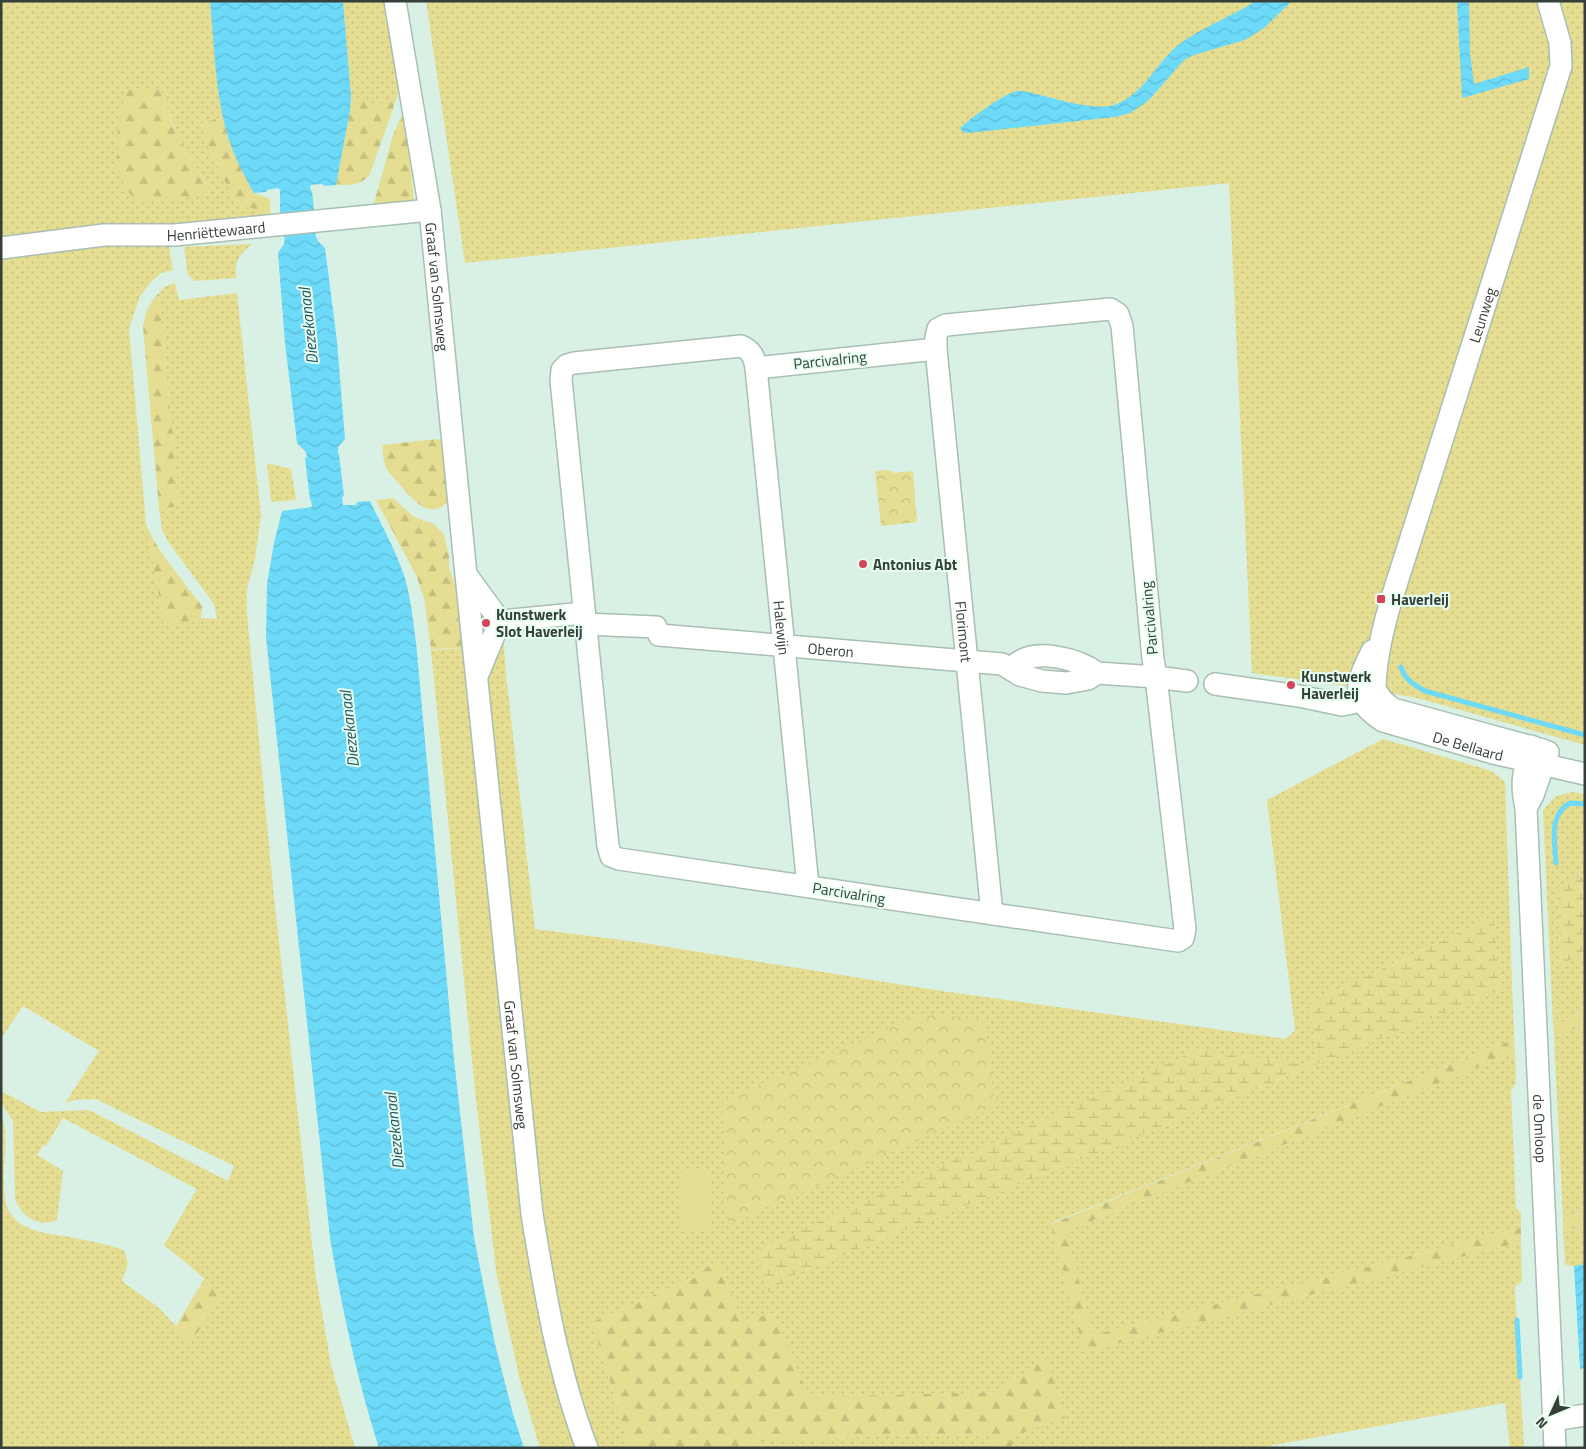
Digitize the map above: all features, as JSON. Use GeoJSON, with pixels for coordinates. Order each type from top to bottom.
{"type":"FeatureCollection","features":[{"type":"Feature","properties":{"kind":"street","name":"Graaf van Solmsweg"},"geometry":{"type":"LineString","coordinates":[[395,1],[430,210],[532,1214],[544,1286],[564,1373],[587,1448]]}},
{"type":"Feature","properties":{"kind":"street","name":"Leunweg"},"geometry":{"type":"LineString","coordinates":[[1365,693],[1375,676],[1383,628],[1561,66],[1560,43],[1548,1]]}},
{"type":"Feature","properties":{"kind":"street","name":"Henriëttewaard"},"geometry":{"type":"LineString","coordinates":[[1,248],[104,235],[175,235],[430,210]]}},
{"type":"Feature","properties":{"kind":"street","name":"Parcivalring"},"geometry":{"type":"LineString","coordinates":[[1110,309],[1118,314],[1122,326],[1153,659],[1185,928],[1183,938],[1178,941],[628,860],[612,856],[608,846],[584,619],[561,380],[562,370],[567,365],[574,364],[741,346],[748,349],[754,356],[756,368],[936,349],[938,329],[946,325],[1110,309]]}},
{"type":"Feature","properties":{"kind":"street","name":"Florimont"},"geometry":{"type":"LineString","coordinates":[[936,349],[992,914]]}},
{"type":"Feature","properties":{"kind":"street","name":"Halewijn"},"geometry":{"type":"LineString","coordinates":[[756,368],[808,886]]}},
{"type":"Feature","properties":{"kind":"street"},"geometry":{"type":"LineString","coordinates":[[466,574],[500,621],[584,619]]}},
{"type":"Feature","properties":{"kind":"street","name":"Oberon"},"geometry":{"type":"LineString","coordinates":[[584,619],[656,627],[659,635],[785,649],[968,666],[1002,664],[1020,674],[1042,681],[1066,683],[1088,679],[1097,674],[1156,677],[1187,681]]}},
{"type":"Feature","properties":{"kind":"street","name":"Graaf van Solmsweg"},"geometry":{"type":"LineString","coordinates":[[477,677],[500,621]]}},
{"type":"Feature","properties":{"kind":"street"},"geometry":{"type":"LineString","coordinates":[[1215,684],[1299,696],[1342,706],[1365,693]]}},
{"type":"Feature","properties":{"kind":"street","name":"De Bellaard"},"geometry":{"type":"LineString","coordinates":[[1365,693],[1370,712],[1383,721],[1537,756],[1585,774]]}},
{"type":"Feature","properties":{"kind":"street","name":"De Bellaard"},"geometry":{"type":"LineString","coordinates":[[1537,756],[1585,760]]}},
{"type":"Feature","properties":{"kind":"street","name":"de Omloop"},"geometry":{"type":"LineString","coordinates":[[1537,756],[1522,790],[1526,808],[1555,1448]]}},
{"type":"Feature","properties":{"kind":"street"},"geometry":{"type":"LineString","coordinates":[[1554,1420],[1585,1416]]}},
{"type":"Feature","properties":{"kind":"green space"},"geometry":{"type":"Polygon","coordinates":[[[1,1],[210,1],[223,117],[202,124],[211,153],[237,205],[256,209],[270,221],[226,226],[99,225],[1,237],[1,1]],[[164,96],[117,121],[118,151],[116,167],[171,198],[209,193],[204,179],[178,135],[164,96]]]}},
{"type":"Feature","properties":{"kind":"green space"},"geometry":{"type":"Polygon","coordinates":[[[343,1],[388,1],[401,86],[395,103],[378,99],[376,105],[351,96],[343,1]]]}},
{"type":"Feature","properties":{"kind":"green space"},"geometry":{"type":"Polygon","coordinates":[[[426,1],[1585,1],[1585,745],[1421,699],[1368,689],[1252,673],[1229,183],[465,263],[426,1]]]}},
{"type":"Feature","properties":{"kind":"green space"},"geometry":{"type":"Polygon","coordinates":[[[159,88],[164,96],[172,123],[207,186],[209,194],[138,203],[128,191],[115,167],[118,151],[117,121],[127,90],[159,88]]]}},
{"type":"Feature","properties":{"kind":"green space"},"geometry":{"type":"Polygon","coordinates":[[[351,96],[376,105],[378,99],[395,103],[370,174],[359,183],[336,185],[350,111],[351,96]]]}},
{"type":"Feature","properties":{"kind":"green space"},"geometry":{"type":"Polygon","coordinates":[[[404,110],[414,201],[373,207],[393,135],[404,110]]]}},
{"type":"Feature","properties":{"kind":"green space"},"geometry":{"type":"Polygon","coordinates":[[[223,117],[236,156],[254,193],[270,199],[270,221],[263,213],[256,209],[237,206],[211,153],[202,123],[223,117]]]}},
{"type":"Feature","properties":{"kind":"green space"},"geometry":{"type":"Polygon","coordinates":[[[252,244],[238,259],[236,278],[195,281],[188,275],[184,247],[252,244]]]}},
{"type":"Feature","properties":{"kind":"green space"},"geometry":{"type":"Polygon","coordinates":[[[112,245],[169,247],[173,270],[161,273],[140,296],[129,328],[146,524],[164,624],[195,621],[201,618],[217,619],[214,604],[169,543],[162,530],[159,509],[179,506],[159,293],[164,287],[175,283],[179,300],[237,293],[261,515],[255,559],[247,589],[247,614],[273,887],[315,1271],[331,1365],[355,1448],[1,1448],[1,1116],[5,1129],[5,1199],[10,1213],[22,1225],[45,1233],[90,1241],[124,1250],[128,1263],[122,1281],[159,1308],[176,1326],[175,1328],[222,1295],[164,1245],[197,1189],[63,1118],[46,1146],[44,1144],[37,1155],[63,1171],[57,1220],[43,1222],[26,1215],[15,1199],[13,1121],[1,1103],[1,1091],[41,1112],[89,1110],[228,1181],[234,1166],[96,1099],[75,1100],[65,1103],[99,1051],[23,1006],[1,1039],[1,258],[81,247],[112,245]]]}},
{"type":"Feature","properties":{"kind":"green space"},"geometry":{"type":"Polygon","coordinates":[[[159,293],[179,506],[159,509],[143,327],[148,308],[159,293]]]}},
{"type":"Feature","properties":{"kind":"green space"},"geometry":{"type":"Polygon","coordinates":[[[436,439],[445,441],[450,498],[444,505],[437,509],[431,509],[424,507],[412,498],[386,468],[382,445],[436,439]]]}},
{"type":"Feature","properties":{"kind":"green space"},"geometry":{"type":"Polygon","coordinates":[[[267,463],[291,469],[296,500],[271,502],[267,463]]]}},
{"type":"Feature","properties":{"kind":"green space"},"geometry":{"type":"Polygon","coordinates":[[[889,470],[894,473],[913,471],[917,522],[881,526],[875,471],[889,470]]]}},
{"type":"Feature","properties":{"kind":"green space"},"geometry":{"type":"Polygon","coordinates":[[[393,498],[414,517],[434,524],[444,535],[449,556],[449,568],[461,603],[469,648],[431,649],[424,598],[416,575],[376,500],[393,498]]]}},
{"type":"Feature","properties":{"kind":"green space"},"geometry":{"type":"Polygon","coordinates":[[[146,524],[165,558],[202,606],[201,618],[195,621],[164,625],[146,524]]]}},
{"type":"Feature","properties":{"kind":"green space"},"geometry":{"type":"Polygon","coordinates":[[[503,636],[535,929],[637,942],[935,990],[1286,1039],[1295,1030],[1267,800],[1383,739],[1492,771],[1505,782],[1514,1039],[1051,1223],[1084,1352],[1521,1242],[1522,1281],[1515,1287],[1524,1448],[1510,1448],[1505,1403],[1258,1448],[1012,1448],[1012,1436],[1047,1356],[999,1392],[809,1398],[773,1313],[742,1322],[718,1259],[693,1278],[592,1322],[630,1448],[594,1448],[549,1281],[483,680],[503,636]],[[1494,916],[1309,1003],[1317,1053],[1313,1060],[1305,1064],[1197,1051],[755,1251],[769,1292],[789,1277],[1499,991],[1494,916]]]}},
{"type":"Feature","properties":{"kind":"green space"},"geometry":{"type":"Polygon","coordinates":[[[469,648],[507,1050],[580,1448],[540,1448],[520,1381],[496,1271],[476,1100],[431,650],[469,648]]]}},
{"type":"Feature","properties":{"kind":"green space"},"geometry":{"type":"Polygon","coordinates":[[[1572,792],[1585,794],[1585,875],[1557,889],[1561,964],[1585,955],[1585,1011],[1553,1024],[1543,810],[1556,796],[1572,792]]]}},
{"type":"Feature","properties":{"kind":"green space"},"geometry":{"type":"Polygon","coordinates":[[[1585,875],[1585,955],[1561,964],[1557,889],[1585,875]]]}},
{"type":"Feature","properties":{"kind":"green space"},"geometry":{"type":"Polygon","coordinates":[[[1494,916],[1499,991],[789,1277],[769,1293],[754,1251],[1197,1050],[1305,1064],[1313,1060],[1317,1053],[1309,1003],[1494,916]]]}},
{"type":"Feature","properties":{"kind":"green space"},"geometry":{"type":"Polygon","coordinates":[[[1585,1011],[1585,1025],[1554,1037],[1553,1024],[1585,1011]]]}},
{"type":"Feature","properties":{"kind":"green space"},"geometry":{"type":"Polygon","coordinates":[[[923,1013],[985,1020],[995,1107],[728,1225],[722,1101],[923,1013]]]}},
{"type":"Feature","properties":{"kind":"green space"},"geometry":{"type":"Polygon","coordinates":[[[1585,1025],[1585,1212],[1563,1218],[1554,1037],[1585,1025]]]}},
{"type":"Feature","properties":{"kind":"green space"},"geometry":{"type":"Polygon","coordinates":[[[1514,1039],[1515,1053],[1066,1231],[1093,1335],[1521,1228],[1521,1242],[1084,1352],[1051,1224],[1514,1039]]]}},
{"type":"Feature","properties":{"kind":"green space"},"geometry":{"type":"Polygon","coordinates":[[[1515,1053],[1516,1083],[1511,1091],[1516,1208],[1521,1213],[1521,1228],[1093,1335],[1066,1231],[1515,1053]]]}},
{"type":"Feature","properties":{"kind":"green space"},"geometry":{"type":"Polygon","coordinates":[[[711,1171],[712,1232],[682,1232],[681,1172],[711,1171]]]}},
{"type":"Feature","properties":{"kind":"green space"},"geometry":{"type":"Polygon","coordinates":[[[1585,1212],[1585,1226],[1563,1231],[1563,1218],[1585,1212]]]}},
{"type":"Feature","properties":{"kind":"green space"},"geometry":{"type":"Polygon","coordinates":[[[1585,1226],[1585,1264],[1565,1265],[1563,1231],[1585,1226]]]}},
{"type":"Feature","properties":{"kind":"green space"},"geometry":{"type":"Polygon","coordinates":[[[718,1259],[742,1322],[773,1313],[809,1397],[999,1392],[1047,1356],[1065,1418],[1012,1436],[1012,1448],[991,1448],[989,1435],[986,1433],[792,1439],[755,1442],[757,1448],[630,1448],[592,1322],[693,1278],[718,1259]]]}},
{"type":"Feature","properties":{"kind":"green space"},"geometry":{"type":"Polygon","coordinates":[[[204,1279],[222,1294],[193,1340],[185,1338],[175,1328],[204,1279]]]}},
{"type":"Feature","properties":{"kind":"green space"},"geometry":{"type":"Polygon","coordinates":[[[987,1433],[991,1448],[757,1448],[754,1442],[792,1439],[987,1433]]]}},
{"type":"Feature","properties":{"kind":"water","name":"Diezekanaal"},"geometry":{"type":"Polygon","coordinates":[[[210,1],[343,1],[351,96],[350,111],[336,185],[325,186],[322,184],[311,185],[310,187],[317,233],[315,234],[318,241],[325,248],[337,341],[345,439],[338,447],[344,496],[342,497],[343,505],[356,505],[357,502],[370,501],[397,558],[409,594],[416,642],[454,1059],[474,1237],[495,1344],[524,1448],[379,1448],[357,1370],[345,1317],[330,1238],[266,637],[267,584],[282,511],[312,507],[305,458],[307,457],[306,452],[297,443],[285,343],[278,253],[284,244],[285,237],[283,237],[282,213],[280,213],[280,190],[278,188],[254,193],[238,163],[228,138],[217,83],[210,1]]]}},
{"type":"Feature","properties":{"kind":"water"},"geometry":{"type":"Polygon","coordinates":[[[1256,1],[1292,1],[1264,28],[1245,40],[1194,55],[1184,60],[1148,101],[1130,113],[1115,117],[968,133],[963,132],[960,128],[995,102],[1017,91],[1088,106],[1099,107],[1117,104],[1135,93],[1170,53],[1186,39],[1256,1]]]}},
{"type":"Feature","properties":{"kind":"water"},"geometry":{"type":"Polygon","coordinates":[[[1457,1],[1469,1],[1470,54],[1474,84],[1529,67],[1529,79],[1462,98],[1457,1]]]}},
{"type":"Feature","properties":{"kind":"water"},"geometry":{"type":"Polygon","coordinates":[[[1585,1264],[1585,1368],[1580,1369],[1574,1266],[1585,1264]]]}},
{"type":"Feature","properties":{"kind":"waterway"},"geometry":{"type":"LineString","coordinates":[[1401,667],[1407,678],[1425,691],[1585,735]]}},
{"type":"Feature","properties":{"kind":"waterway"},"geometry":{"type":"LineString","coordinates":[[1556,863],[1554,830],[1558,814],[1570,803],[1585,804]]}},
{"type":"Feature","properties":{"kind":"waterway"},"geometry":{"type":"LineString","coordinates":[[1517,1320],[1520,1377]]}},
{"type":"Feature","properties":{"kind":"place","name":"Antonius Abt"},"geometry":{"type":"Point","coordinates":[863,564]}},
{"type":"Feature","properties":{"kind":"place","name":"Haverleij"},"geometry":{"type":"Point","coordinates":[1381,599]}},
{"type":"Feature","properties":{"kind":"place","name":"Kunstwerk Slot Haverleij"},"geometry":{"type":"Point","coordinates":[486,623]}},
{"type":"Feature","properties":{"kind":"place","name":"Kunstwerk Haverleij"},"geometry":{"type":"Point","coordinates":[1291,685]}}]}
